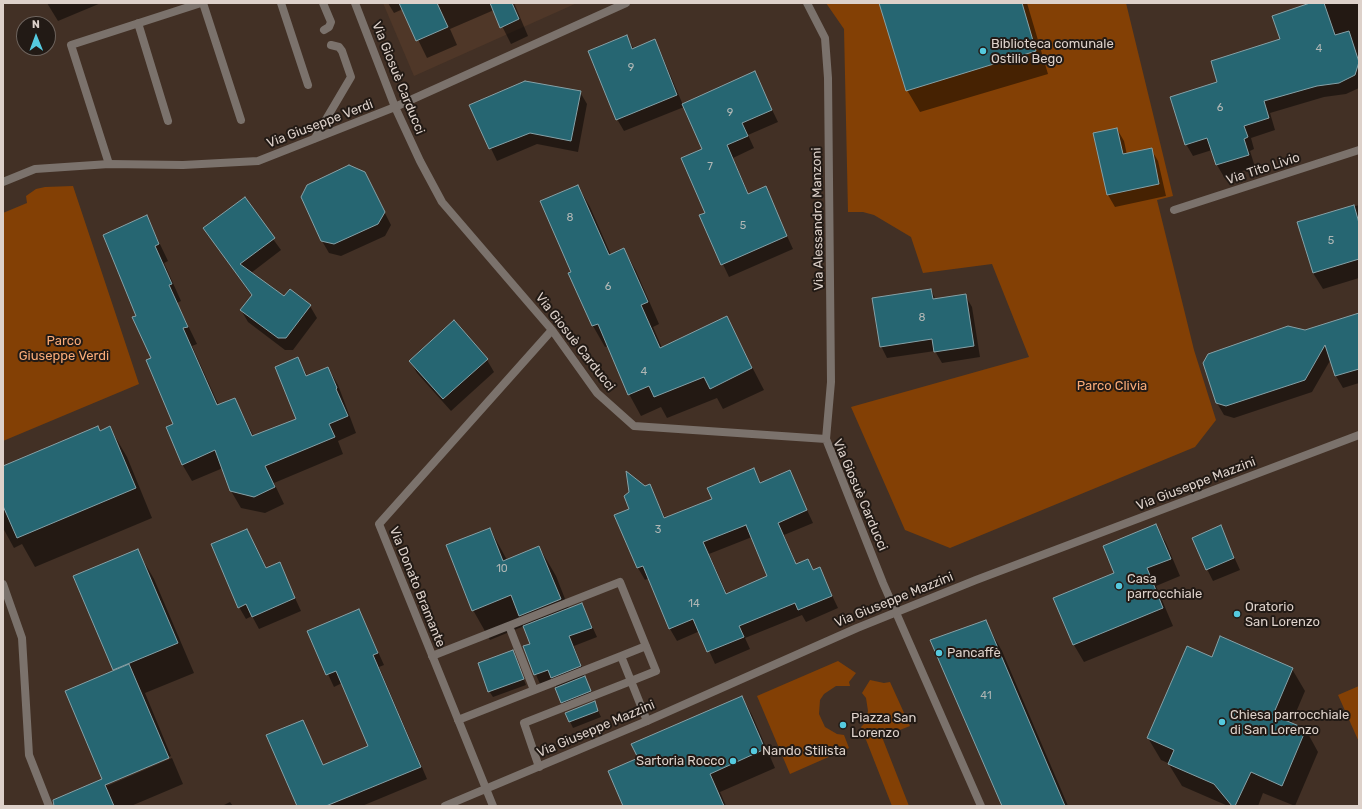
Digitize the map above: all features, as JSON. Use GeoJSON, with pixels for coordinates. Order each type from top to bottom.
{"type":"FeatureCollection","features":[{"type":"Feature","properties":{"kind":"street"},"geometry":{"type":"LineString","coordinates":[[109,164],[71,44],[202,3],[241,120]]}},
{"type":"Feature","properties":{"kind":"street"},"geometry":{"type":"LineString","coordinates":[[281,3],[308,85]]}},
{"type":"Feature","properties":{"kind":"street"},"geometry":{"type":"LineString","coordinates":[[323,3],[330,22],[329,27],[324,30]]}},
{"type":"Feature","properties":{"kind":"street","name":"Via Giosuè Carducci"},"geometry":{"type":"LineString","coordinates":[[355,3],[395,107],[420,162],[442,202],[552,330],[597,393],[634,426],[826,439],[883,583],[897,612]]}},
{"type":"Feature","properties":{"kind":"street","name":"Via Giuseppe Verdi"},"geometry":{"type":"LineString","coordinates":[[3,182],[35,169],[109,164],[183,165],[258,161],[395,107],[626,3]]}},
{"type":"Feature","properties":{"kind":"street","name":"Via Alessandro Manzoni"},"geometry":{"type":"LineString","coordinates":[[807,3],[825,38],[828,78],[831,382],[826,439]]}},
{"type":"Feature","properties":{"kind":"street"},"geometry":{"type":"LineString","coordinates":[[138,23],[168,120]]}},
{"type":"Feature","properties":{"kind":"street"},"geometry":{"type":"LineString","coordinates":[[315,138],[351,77],[342,51],[339,47],[331,45]]}},
{"type":"Feature","properties":{"kind":"street","name":"Via Tito Livio"},"geometry":{"type":"LineString","coordinates":[[1174,210],[1359,150]]}},
{"type":"Feature","properties":{"kind":"street","name":"Via Donato Bramante"},"geometry":{"type":"LineString","coordinates":[[486,788],[379,524],[552,330]]}},
{"type":"Feature","properties":{"kind":"street","name":"Via Giuseppe Mazzini"},"geometry":{"type":"LineString","coordinates":[[444,806],[647,721],[842,634],[976,580],[1359,435]]}},
{"type":"Feature","properties":{"kind":"street"},"geometry":{"type":"LineString","coordinates":[[432,656],[620,582],[656,671],[524,723],[539,767]]}},
{"type":"Feature","properties":{"kind":"street"},"geometry":{"type":"LineString","coordinates":[[3,584],[22,638],[29,755],[49,806]]}},
{"type":"Feature","properties":{"kind":"street"},"geometry":{"type":"LineString","coordinates":[[897,612],[981,806]]}},
{"type":"Feature","properties":{"kind":"street"},"geometry":{"type":"LineString","coordinates":[[509,626],[534,690]]}},
{"type":"Feature","properties":{"kind":"street"},"geometry":{"type":"LineString","coordinates":[[458,720],[646,646]]}},
{"type":"Feature","properties":{"kind":"street"},"geometry":{"type":"LineString","coordinates":[[621,656],[647,721]]}},
{"type":"Feature","properties":{"kind":"street"},"geometry":{"type":"LineString","coordinates":[[486,788],[493,806]]}},
{"type":"Feature","properties":{"kind":"shaded area"},"geometry":{"type":"Polygon","coordinates":[[[383,3],[577,3],[414,76],[383,3]]]}},
{"type":"Feature","properties":{"kind":"green space","name":"Parco Clivia"},"geometry":{"type":"Polygon","coordinates":[[[826,3],[1126,3],[1173,196],[1157,200],[1194,350],[1216,420],[1195,447],[950,548],[905,530],[851,407],[1029,357],[992,264],[923,273],[911,237],[874,215],[863,212],[848,212],[844,29],[826,3]]]}},
{"type":"Feature","properties":{"kind":"green space","name":"Parco Giuseppe Verdi"},"geometry":{"type":"Polygon","coordinates":[[[73,186],[139,384],[3,441],[3,213],[27,203],[26,196],[36,189],[45,187],[73,186]]]}},
{"type":"Feature","properties":{"kind":"green space"},"geometry":{"type":"Polygon","coordinates":[[[838,661],[856,673],[849,682],[850,686],[836,686],[824,694],[820,700],[819,714],[825,727],[837,734],[844,735],[849,748],[790,774],[757,696],[838,661]]]}},
{"type":"Feature","properties":{"kind":"green space"},"geometry":{"type":"Polygon","coordinates":[[[870,680],[884,683],[890,682],[910,726],[882,737],[909,806],[892,806],[861,727],[865,723],[868,711],[866,698],[862,693],[870,680]]]}},
{"type":"Feature","properties":{"kind":"green space"},"geometry":{"type":"Polygon","coordinates":[[[1359,686],[1359,742],[1338,695],[1359,686]]]}},
{"type":"Feature","properties":{"kind":"building"},"geometry":{"type":"Polygon","coordinates":[[[399,3],[437,3],[448,27],[416,41],[399,3]]]}},
{"type":"Feature","properties":{"kind":"building"},"geometry":{"type":"Polygon","coordinates":[[[490,3],[512,3],[519,19],[500,28],[490,3]]]}},
{"type":"Feature","properties":{"kind":"building"},"geometry":{"type":"Polygon","coordinates":[[[879,3],[1022,3],[1036,51],[906,91],[879,3]]]}},
{"type":"Feature","properties":{"kind":"building"},"geometry":{"type":"Polygon","coordinates":[[[1310,3],[1324,3],[1335,35],[1349,31],[1359,62],[1355,75],[1339,83],[1317,86],[1264,101],[1269,118],[1244,126],[1248,137],[1244,139],[1249,155],[1216,165],[1207,138],[1185,145],[1170,97],[1217,82],[1211,61],[1280,39],[1272,16],[1310,3]]]}},
{"type":"Feature","properties":{"kind":"building"},"geometry":{"type":"Polygon","coordinates":[[[627,35],[632,49],[655,39],[677,95],[616,120],[588,51],[627,35]]]}},
{"type":"Feature","properties":{"kind":"building"},"geometry":{"type":"Polygon","coordinates":[[[755,71],[772,110],[742,123],[748,136],[727,145],[748,194],[766,186],[787,236],[721,265],[699,215],[705,213],[681,158],[702,149],[682,104],[755,71]]]}},
{"type":"Feature","properties":{"kind":"building"},"geometry":{"type":"Polygon","coordinates":[[[525,81],[581,91],[571,141],[530,133],[489,149],[469,105],[525,81]]]}},
{"type":"Feature","properties":{"kind":"building"},"geometry":{"type":"Polygon","coordinates":[[[1117,128],[1123,154],[1152,148],[1159,184],[1107,195],[1093,133],[1117,128]]]}},
{"type":"Feature","properties":{"kind":"building"},"geometry":{"type":"Polygon","coordinates":[[[349,165],[365,172],[385,212],[378,224],[334,244],[321,241],[301,197],[307,185],[349,165]]]}},
{"type":"Feature","properties":{"kind":"building"},"geometry":{"type":"Polygon","coordinates":[[[578,185],[609,255],[624,248],[648,302],[641,305],[660,348],[727,316],[752,368],[710,389],[704,377],[654,397],[649,386],[628,395],[598,324],[592,326],[568,273],[571,272],[540,201],[578,185]]]}},
{"type":"Feature","properties":{"kind":"building"},"geometry":{"type":"Polygon","coordinates":[[[245,197],[275,238],[240,264],[284,296],[290,289],[311,305],[286,338],[278,338],[240,310],[252,295],[203,228],[245,197]]]}},
{"type":"Feature","properties":{"kind":"building"},"geometry":{"type":"Polygon","coordinates":[[[1354,205],[1359,223],[1359,259],[1313,273],[1297,222],[1354,205]]]}},
{"type":"Feature","properties":{"kind":"building"},"geometry":{"type":"Polygon","coordinates":[[[147,215],[159,244],[155,246],[172,284],[169,285],[188,327],[183,328],[217,405],[235,398],[252,436],[296,419],[275,367],[298,357],[306,376],[328,367],[348,416],[329,424],[335,437],[265,466],[275,487],[254,497],[230,491],[215,450],[182,465],[166,427],[173,424],[146,360],[151,358],[132,317],[136,316],[103,235],[147,215]]]}},
{"type":"Feature","properties":{"kind":"building"},"geometry":{"type":"Polygon","coordinates":[[[931,289],[933,299],[966,294],[974,346],[934,352],[932,339],[880,347],[872,298],[931,289]]]}},
{"type":"Feature","properties":{"kind":"building"},"geometry":{"type":"Polygon","coordinates":[[[1359,313],[1359,369],[1335,376],[1325,345],[1305,380],[1226,406],[1216,403],[1203,363],[1208,354],[1288,326],[1305,330],[1359,313]]]}},
{"type":"Feature","properties":{"kind":"building"},"geometry":{"type":"Polygon","coordinates":[[[454,320],[488,359],[443,399],[409,361],[454,320]]]}},
{"type":"Feature","properties":{"kind":"building"},"geometry":{"type":"Polygon","coordinates":[[[98,426],[100,431],[110,426],[136,488],[17,538],[3,506],[3,466],[98,426]]]}},
{"type":"Feature","properties":{"kind":"building"},"geometry":{"type":"Polygon","coordinates":[[[754,468],[760,483],[790,470],[807,510],[778,523],[796,564],[808,559],[813,570],[820,567],[832,596],[798,610],[795,603],[739,626],[744,637],[707,652],[693,619],[669,629],[643,566],[637,568],[614,515],[629,509],[624,496],[629,492],[626,471],[645,486],[650,484],[664,518],[712,499],[707,488],[754,468]],[[746,525],[703,542],[726,594],[767,576],[746,525]]]}},
{"type":"Feature","properties":{"kind":"building","name":"Casa parrocchiale"},"geometry":{"type":"Polygon","coordinates":[[[1156,524],[1171,559],[1147,568],[1163,608],[1073,645],[1053,598],[1114,573],[1103,546],[1156,524]]]}},
{"type":"Feature","properties":{"kind":"building"},"geometry":{"type":"Polygon","coordinates":[[[1221,525],[1234,558],[1206,570],[1192,538],[1221,525]]]}},
{"type":"Feature","properties":{"kind":"building"},"geometry":{"type":"Polygon","coordinates":[[[490,528],[503,561],[539,546],[561,599],[519,616],[511,595],[472,611],[446,545],[490,528]]]}},
{"type":"Feature","properties":{"kind":"building"},"geometry":{"type":"Polygon","coordinates":[[[247,529],[266,568],[280,562],[295,598],[252,617],[246,604],[238,608],[211,544],[247,529]]]}},
{"type":"Feature","properties":{"kind":"building"},"geometry":{"type":"Polygon","coordinates":[[[138,549],[178,643],[113,670],[73,576],[138,549]]]}},
{"type":"Feature","properties":{"kind":"building"},"geometry":{"type":"Polygon","coordinates":[[[582,603],[592,628],[569,636],[581,666],[551,678],[548,670],[534,675],[523,646],[530,644],[523,626],[582,603]]]}},
{"type":"Feature","properties":{"kind":"building"},"geometry":{"type":"Polygon","coordinates":[[[359,609],[378,653],[373,655],[421,767],[326,806],[297,806],[266,735],[303,720],[323,765],[368,746],[336,671],[326,675],[307,631],[359,609]]]}},
{"type":"Feature","properties":{"kind":"building"},"geometry":{"type":"Polygon","coordinates":[[[986,620],[1065,806],[1002,806],[930,640],[986,620]]]}},
{"type":"Feature","properties":{"kind":"building","name":"Chiesa parrocchiale di San Lorenzo"},"geometry":{"type":"Polygon","coordinates":[[[1220,636],[1293,668],[1273,715],[1306,729],[1282,786],[1251,772],[1235,806],[1232,806],[1214,784],[1168,764],[1174,750],[1147,738],[1187,646],[1212,657],[1220,636]]]}},
{"type":"Feature","properties":{"kind":"building"},"geometry":{"type":"Polygon","coordinates":[[[513,650],[524,679],[488,692],[478,663],[513,650]]]}},
{"type":"Feature","properties":{"kind":"building"},"geometry":{"type":"Polygon","coordinates":[[[129,664],[169,758],[105,785],[114,806],[54,806],[53,800],[102,779],[65,691],[129,664]]]}},
{"type":"Feature","properties":{"kind":"building"},"geometry":{"type":"Polygon","coordinates":[[[585,676],[591,691],[561,703],[555,688],[585,676]]]}},
{"type":"Feature","properties":{"kind":"building"},"geometry":{"type":"Polygon","coordinates":[[[742,696],[765,749],[710,774],[724,806],[623,806],[608,771],[638,758],[631,744],[742,696]]]}},
{"type":"Feature","properties":{"kind":"building"},"geometry":{"type":"Polygon","coordinates":[[[595,701],[598,711],[569,722],[565,713],[595,701]]]}},
{"type":"Feature","properties":{"kind":"place","name":"Biblioteca comunale Ostilio Bego"},"geometry":{"type":"Point","coordinates":[983,51]}},
{"type":"Feature","properties":{"kind":"place","name":"Casa parrocchiale"},"geometry":{"type":"Point","coordinates":[1119,586]}},
{"type":"Feature","properties":{"kind":"place","name":"Oratorio San Lorenzo"},"geometry":{"type":"Point","coordinates":[1237,614]}},
{"type":"Feature","properties":{"kind":"place","name":"Pancaffè"},"geometry":{"type":"Point","coordinates":[939,653]}},
{"type":"Feature","properties":{"kind":"place","name":"Chiesa parrocchiale di San Lorenzo"},"geometry":{"type":"Point","coordinates":[1222,722]}},
{"type":"Feature","properties":{"kind":"place","name":"Piazza San Lorenzo"},"geometry":{"type":"Point","coordinates":[843,725]}},
{"type":"Feature","properties":{"kind":"place","name":"Nando Stilista"},"geometry":{"type":"Point","coordinates":[754,751]}},
{"type":"Feature","properties":{"kind":"place","name":"Sartoria Rocco"},"geometry":{"type":"Point","coordinates":[733,761]}}]}
